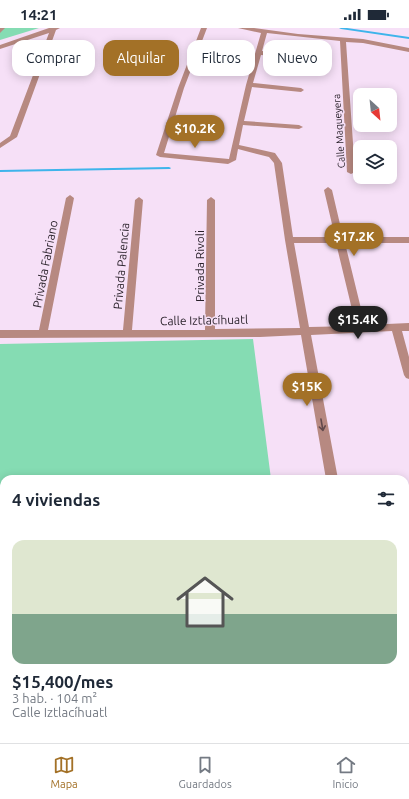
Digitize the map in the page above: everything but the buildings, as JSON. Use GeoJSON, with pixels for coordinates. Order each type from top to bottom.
{"type":"FeatureCollection","features":[{"type":"Feature","properties":{"kind":"street"},"geometry":{"type":"LineString","coordinates":[[0,40],[39,28]]}},
{"type":"Feature","properties":{"kind":"street"},"geometry":{"type":"LineString","coordinates":[[204,28],[181,88],[160,155],[231,162],[249,86],[264,32]]}},
{"type":"Feature","properties":{"kind":"street"},"geometry":{"type":"LineString","coordinates":[[241,28],[264,32],[383,44],[409,50]]}},
{"type":"Feature","properties":{"kind":"street"},"geometry":{"type":"LineString","coordinates":[[0,47],[54,29]]}},
{"type":"Feature","properties":{"kind":"street"},"geometry":{"type":"LineString","coordinates":[[0,146],[13,137],[54,29]]}},
{"type":"Feature","properties":{"kind":"street","name":"Calle Maqueyera"},"geometry":{"type":"LineString","coordinates":[[343,40],[351,172]]}},
{"type":"Feature","properties":{"kind":"street"},"geometry":{"type":"LineString","coordinates":[[258,53],[263,53]]}},
{"type":"Feature","properties":{"kind":"street"},"geometry":{"type":"LineString","coordinates":[[249,86],[301,90]]}},
{"type":"Feature","properties":{"kind":"street"},"geometry":{"type":"LineString","coordinates":[[241,123],[299,128]]}},
{"type":"Feature","properties":{"kind":"street"},"geometry":{"type":"LineString","coordinates":[[235,146],[272,155],[275,158],[331,475]]}},
{"type":"Feature","properties":{"kind":"street"},"geometry":{"type":"LineString","coordinates":[[328,190],[361,329]]}},
{"type":"Feature","properties":{"kind":"street","name":"Privada Fabriano"},"geometry":{"type":"LineString","coordinates":[[43,333],[70,198]]}},
{"type":"Feature","properties":{"kind":"street","name":"Privada Palencia"},"geometry":{"type":"LineString","coordinates":[[128,334],[140,200]]}},
{"type":"Feature","properties":{"kind":"street","name":"Privada Rivoli"},"geometry":{"type":"LineString","coordinates":[[210,333],[211,200]]}},
{"type":"Feature","properties":{"kind":"street"},"geometry":{"type":"LineString","coordinates":[[289,240],[409,240]]}},
{"type":"Feature","properties":{"kind":"street","name":"Calle Iztlacíhuatl"},"geometry":{"type":"LineString","coordinates":[[0,334],[210,333],[409,327]]}},
{"type":"Feature","properties":{"kind":"street"},"geometry":{"type":"LineString","coordinates":[[396,328],[409,375]]}},
{"type":"Feature","properties":{"kind":"green space"},"geometry":{"type":"Polygon","coordinates":[[[2,28],[39,28],[0,40],[0,32],[2,28]]]}},
{"type":"Feature","properties":{"kind":"green space"},"geometry":{"type":"Polygon","coordinates":[[[253,339],[270,475],[0,475],[0,344],[253,339]]]}},
{"type":"Feature","properties":{"kind":"waterway"},"geometry":{"type":"LineString","coordinates":[[341,28],[409,38]]}},
{"type":"Feature","properties":{"kind":"waterway"},"geometry":{"type":"LineString","coordinates":[[0,171],[169,168]]}}]}
